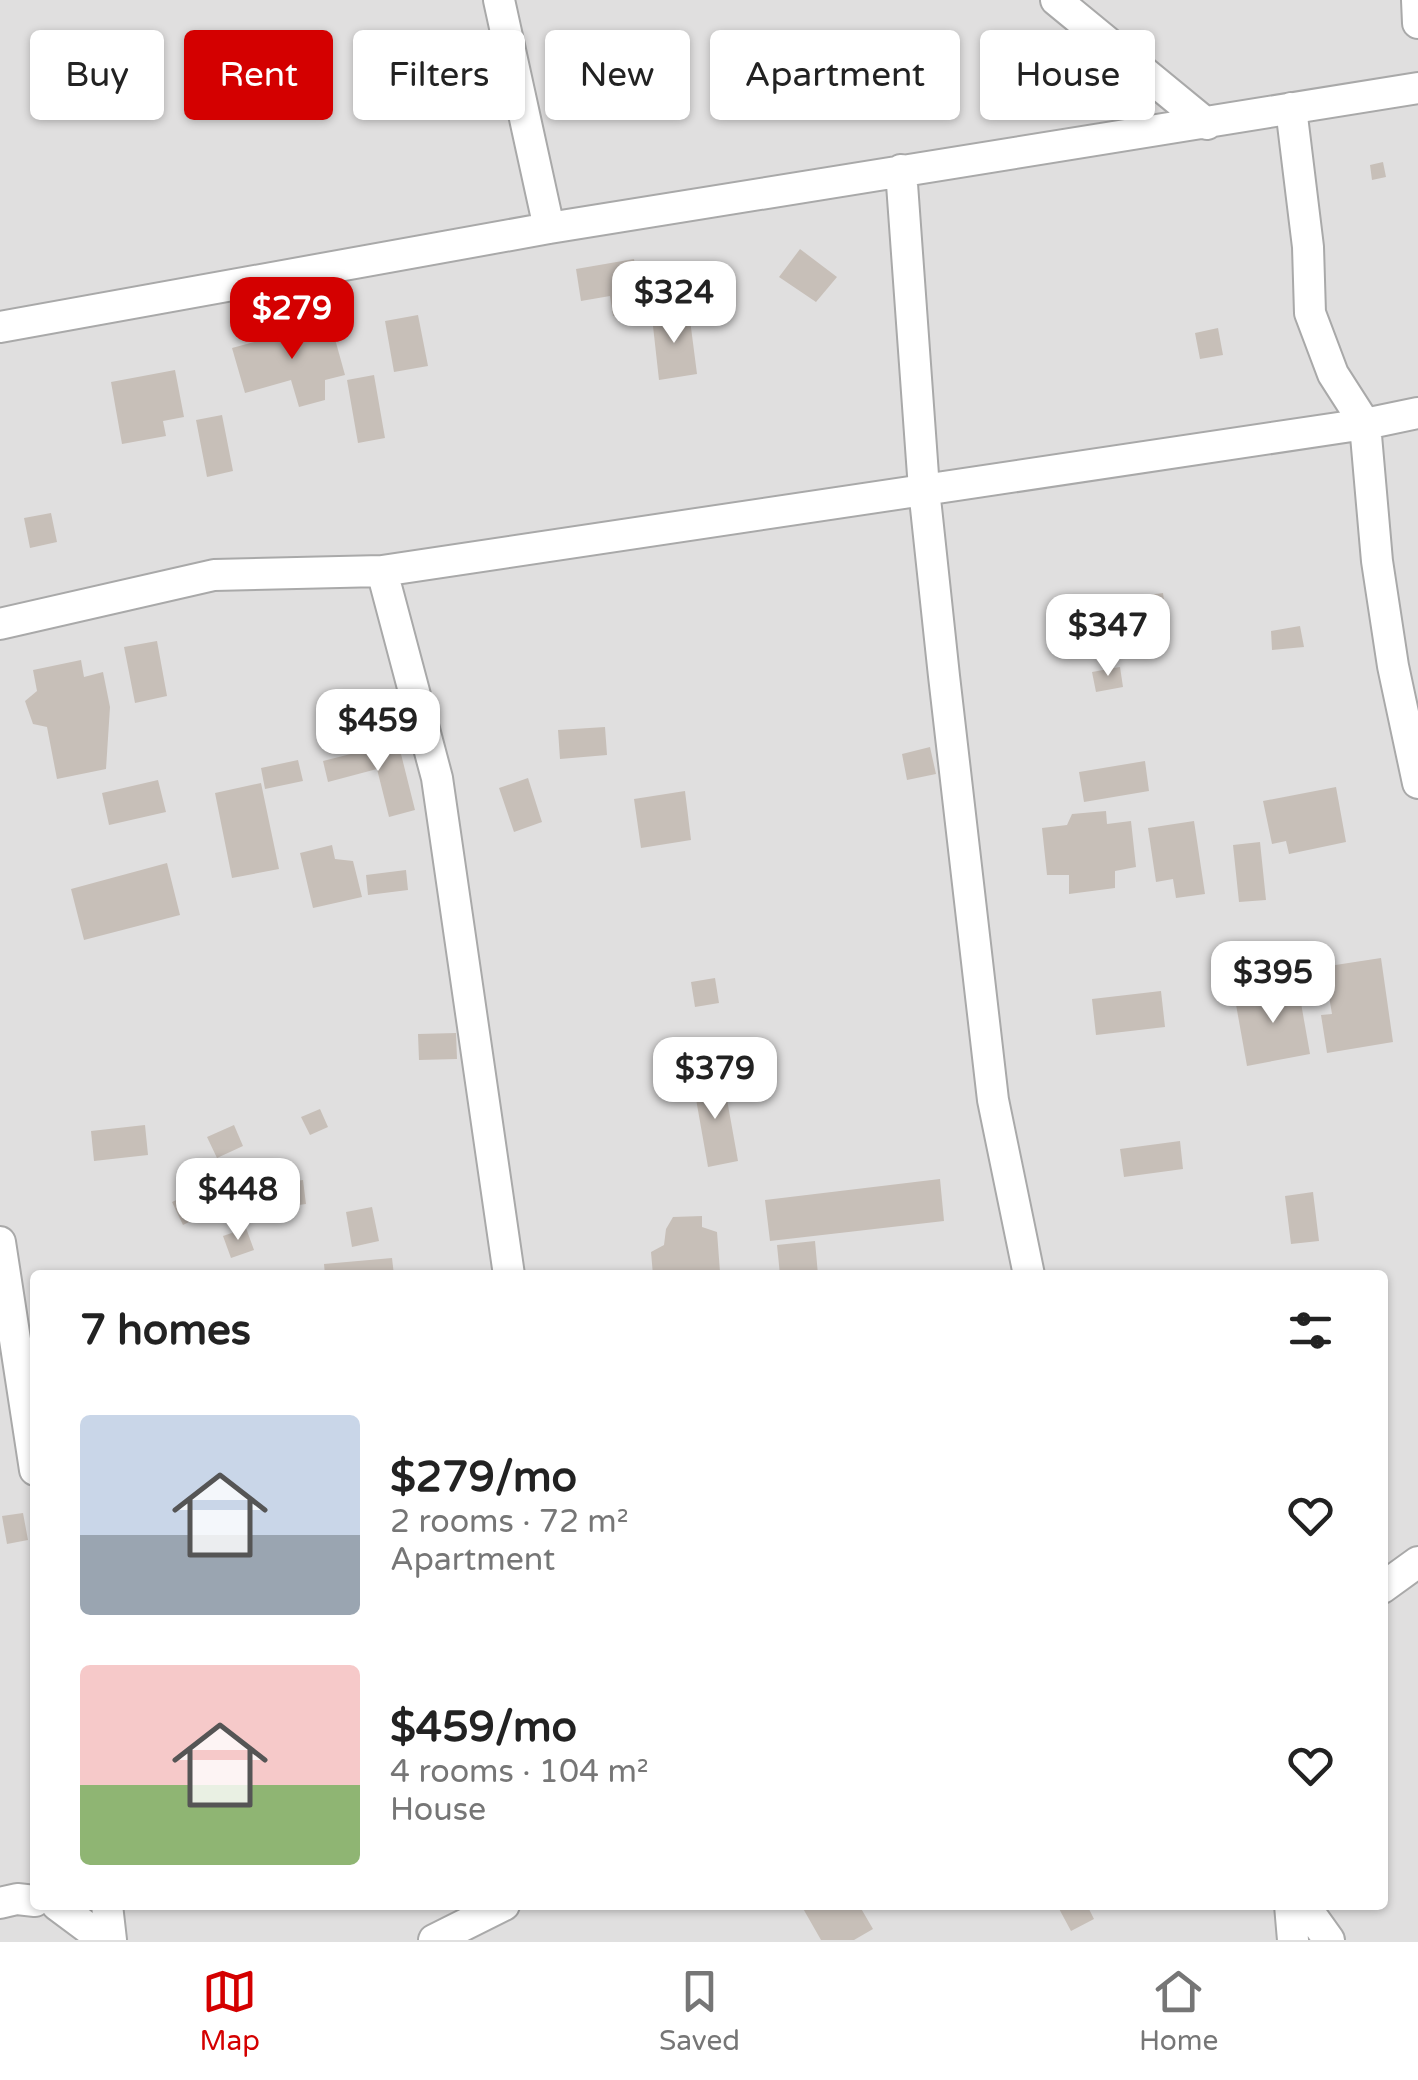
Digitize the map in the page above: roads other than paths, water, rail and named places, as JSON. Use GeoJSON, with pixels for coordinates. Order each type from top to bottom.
{"type":"FeatureCollection","features":[{"type":"Feature","properties":{"kind":"street"},"geometry":{"type":"LineString","coordinates":[[499,0],[549,228]]}},
{"type":"Feature","properties":{"kind":"street"},"geometry":{"type":"LineString","coordinates":[[1056,0],[1207,124]]}},
{"type":"Feature","properties":{"kind":"street"},"geometry":{"type":"LineString","coordinates":[[1417,0],[1418,23]]}},
{"type":"Feature","properties":{"kind":"street"},"geometry":{"type":"LineString","coordinates":[[6,321],[900,170],[1418,88]]}},
{"type":"Feature","properties":{"kind":"street"},"geometry":{"type":"LineString","coordinates":[[1291,108],[1308,247],[1310,313],[1334,374],[1365,424],[1377,561],[1393,666],[1418,783]]}},
{"type":"Feature","properties":{"kind":"street"},"geometry":{"type":"LineString","coordinates":[[900,170],[924,490],[994,1100],[1028,1270]]}},
{"type":"Feature","properties":{"kind":"street"},"geometry":{"type":"LineString","coordinates":[[0,624],[214,575],[382,570],[1418,413]]}},
{"type":"Feature","properties":{"kind":"street"},"geometry":{"type":"LineString","coordinates":[[382,570],[438,778],[509,1270]]}},
{"type":"Feature","properties":{"kind":"street"},"geometry":{"type":"LineString","coordinates":[[0,1242],[30,1437]]}},
{"type":"Feature","properties":{"kind":"street"},"geometry":{"type":"LineString","coordinates":[[1388,1584],[1418,1562]]}},
{"type":"Feature","properties":{"kind":"street"},"geometry":{"type":"LineString","coordinates":[[0,1903],[30,1900]]}},
{"type":"Feature","properties":{"kind":"street"},"geometry":{"type":"LineString","coordinates":[[64,1910],[107,1940]]}},
{"type":"Feature","properties":{"kind":"street"},"geometry":{"type":"LineString","coordinates":[[107,1910],[107,1940]]}},
{"type":"Feature","properties":{"kind":"street"},"geometry":{"type":"LineString","coordinates":[[434,1940],[494,1910]]}},
{"type":"Feature","properties":{"kind":"street"},"geometry":{"type":"LineString","coordinates":[[1290,1910],[1293,1940]]}},
{"type":"Feature","properties":{"kind":"street"},"geometry":{"type":"LineString","coordinates":[[1308,1910],[1329,1940]]}}]}
